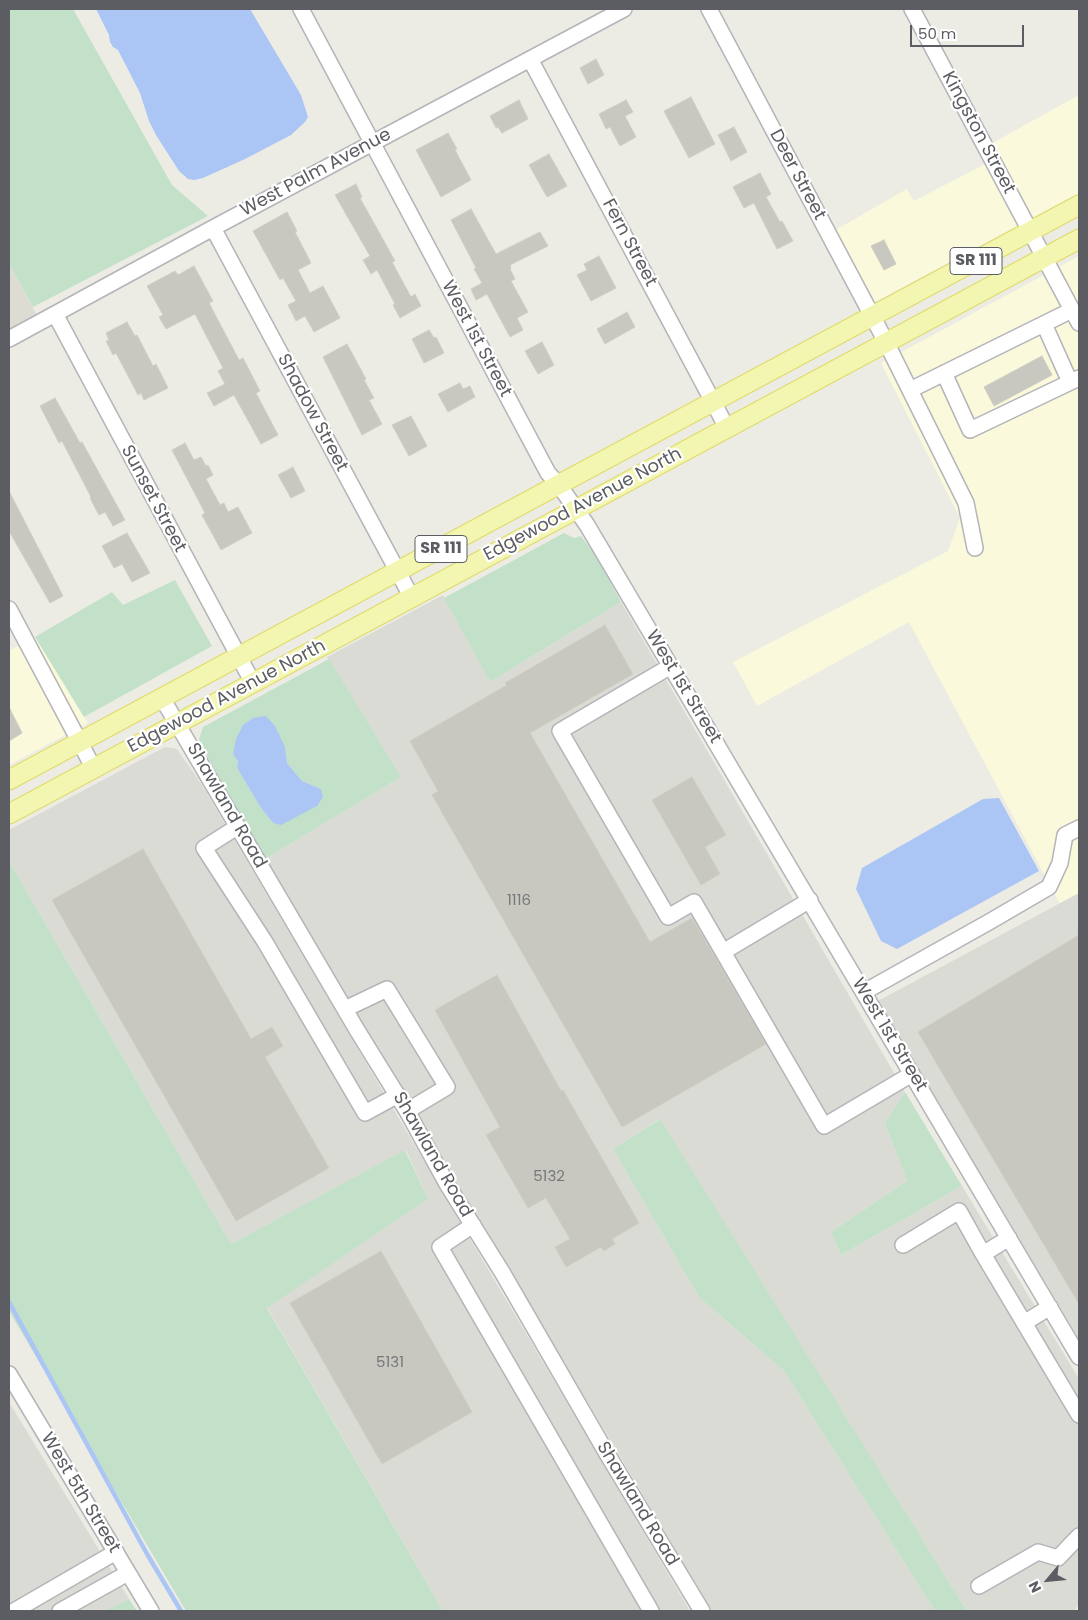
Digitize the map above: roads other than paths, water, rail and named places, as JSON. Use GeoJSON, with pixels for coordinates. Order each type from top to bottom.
{"type":"FeatureCollection","features":[{"type":"Feature","properties":{"kind":"main road","name":"Edgewood Avenue North"},"geometry":{"type":"LineString","coordinates":[[9,780],[714,403],[1079,205]]}},
{"type":"Feature","properties":{"kind":"main road","name":"Edgewood Avenue North"},"geometry":{"type":"LineString","coordinates":[[9,814],[1079,239]]}},
{"type":"Feature","properties":{"kind":"street","name":"West 1st Street"},"geometry":{"type":"LineString","coordinates":[[301,9],[548,472],[576,509],[810,900],[1079,1357]]}},
{"type":"Feature","properties":{"kind":"street","name":"West Palm Avenue"},"geometry":{"type":"LineString","coordinates":[[9,339],[624,9]]}},
{"type":"Feature","properties":{"kind":"street","name":"Deer Street"},"geometry":{"type":"LineString","coordinates":[[709,9],[873,317],[966,502],[976,548]]}},
{"type":"Feature","properties":{"kind":"street","name":"Kingston Street"},"geometry":{"type":"LineString","coordinates":[[912,9],[1076,317]]}},
{"type":"Feature","properties":{"kind":"street","name":"Fern Street"},"geometry":{"type":"LineString","coordinates":[[530,58],[727,428]]}},
{"type":"Feature","properties":{"kind":"street","name":"Shadow Street"},"geometry":{"type":"LineString","coordinates":[[213,228],[412,598]]}},
{"type":"Feature","properties":{"kind":"street","name":"Sunset Street"},"geometry":{"type":"LineString","coordinates":[[55,314],[253,683]]}},
{"type":"Feature","properties":{"kind":"street"},"geometry":{"type":"LineString","coordinates":[[910,390],[1044,324],[1076,317]]}},
{"type":"Feature","properties":{"kind":"street"},"geometry":{"type":"LineString","coordinates":[[944,373],[970,430],[1075,380],[1044,324]]}},
{"type":"Feature","properties":{"kind":"street"},"geometry":{"type":"LineString","coordinates":[[9,609],[94,769]]}},
{"type":"Feature","properties":{"kind":"street"},"geometry":{"type":"LineString","coordinates":[[670,666],[560,731],[668,917],[694,902],[824,1126],[912,1074]]}},
{"type":"Feature","properties":{"kind":"street","name":"Shawland Road"},"geometry":{"type":"LineString","coordinates":[[162,698],[345,1009],[398,1095],[447,1184],[502,1272],[702,1611]]}},
{"type":"Feature","properties":{"kind":"street"},"geometry":{"type":"LineString","coordinates":[[238,826],[204,848],[265,942],[365,1113],[398,1095]]}},
{"type":"Feature","properties":{"kind":"street"},"geometry":{"type":"LineString","coordinates":[[864,992],[1049,887],[1060,863],[1065,835],[1079,828]]}},
{"type":"Feature","properties":{"kind":"street"},"geometry":{"type":"LineString","coordinates":[[723,952],[810,900]]}},
{"type":"Feature","properties":{"kind":"street"},"geometry":{"type":"LineString","coordinates":[[345,1009],[387,989],[447,1087],[407,1111]]}},
{"type":"Feature","properties":{"kind":"street"},"geometry":{"type":"LineString","coordinates":[[903,1245],[958,1211],[1079,1415]]}},
{"type":"Feature","properties":{"kind":"street"},"geometry":{"type":"LineString","coordinates":[[473,1225],[440,1247],[651,1611]]}},
{"type":"Feature","properties":{"kind":"street"},"geometry":{"type":"LineString","coordinates":[[983,1254],[1009,1238]]}},
{"type":"Feature","properties":{"kind":"street"},"geometry":{"type":"LineString","coordinates":[[1024,1323],[1050,1307]]}},
{"type":"Feature","properties":{"kind":"street","name":"West 5th Street"},"geometry":{"type":"LineString","coordinates":[[9,1374],[152,1611]]}},
{"type":"Feature","properties":{"kind":"street"},"geometry":{"type":"LineString","coordinates":[[979,1586],[1038,1552],[1058,1558],[1079,1536]]}},
{"type":"Feature","properties":{"kind":"street"},"geometry":{"type":"LineString","coordinates":[[14,1611],[116,1552]]}},
{"type":"Feature","properties":{"kind":"street"},"geometry":{"type":"LineString","coordinates":[[60,1611],[128,1573]]}},
{"type":"Feature","properties":{"kind":"water"},"geometry":{"type":"Polygon","coordinates":[[[96,9],[250,9],[301,95],[308,117],[291,135],[245,159],[203,178],[188,179],[179,171],[156,135],[149,121],[140,93],[118,50],[110,42],[109,35],[96,9]]]}},
{"type":"Feature","properties":{"kind":"water"},"geometry":{"type":"Polygon","coordinates":[[[266,716],[275,726],[285,747],[287,763],[302,781],[321,789],[323,797],[317,806],[281,825],[273,823],[261,808],[240,773],[237,767],[238,761],[233,754],[236,739],[243,725],[253,718],[266,716]]]}},
{"type":"Feature","properties":{"kind":"water"},"geometry":{"type":"Polygon","coordinates":[[[999,798],[1039,871],[897,949],[881,941],[856,889],[862,868],[983,799],[999,798]]]}},
{"type":"Feature","properties":{"kind":"waterway"},"geometry":{"type":"LineString","coordinates":[[9,1302],[147,1554],[181,1611]]}}]}
